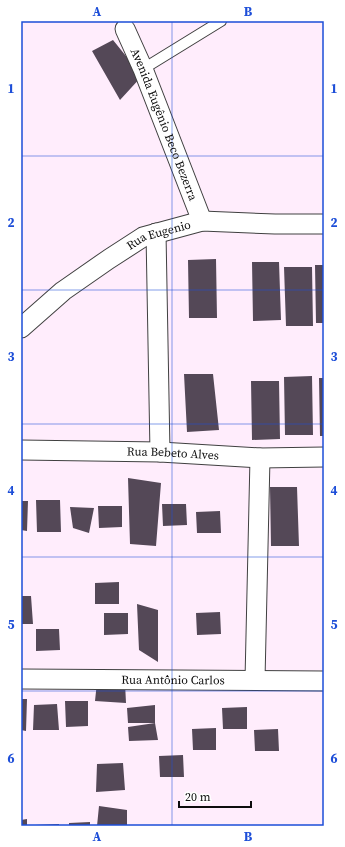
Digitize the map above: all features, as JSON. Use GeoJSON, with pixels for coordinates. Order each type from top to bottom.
{"type":"FeatureCollection","features":[{"type":"Feature","properties":{"kind":"street","name":"Avenida Eugênio Beco Bezerra"},"geometry":{"type":"LineString","coordinates":[[125,29],[143,69],[202,221]]}},
{"type":"Feature","properties":{"kind":"street","name":"Rua Eugenio"},"geometry":{"type":"LineString","coordinates":[[21,328],[63,291],[108,259],[143,237],[202,221],[275,224],[324,224]]}},
{"type":"Feature","properties":{"kind":"street"},"geometry":{"type":"LineString","coordinates":[[156,233],[160,452]]}},
{"type":"Feature","properties":{"kind":"street","name":"Rua Bebeto Alves"},"geometry":{"type":"LineString","coordinates":[[21,450],[160,452],[260,458],[324,457]]}},
{"type":"Feature","properties":{"kind":"street"},"geometry":{"type":"LineString","coordinates":[[255,680],[260,458]]}},
{"type":"Feature","properties":{"kind":"street","name":"Rua Antônio Carlos"},"geometry":{"type":"LineString","coordinates":[[21,679],[324,681]]}},
{"type":"Feature","properties":{"kind":"lane"},"geometry":{"type":"LineString","coordinates":[[143,69],[221,21]]}},
{"type":"Feature","properties":{"kind":"building"},"geometry":{"type":"Polygon","coordinates":[[[113,40],[142,76],[120,100],[92,51],[113,40]]]}},
{"type":"Feature","properties":{"kind":"building"},"geometry":{"type":"Polygon","coordinates":[[[216,259],[217,318],[189,318],[188,260],[216,259]]]}},
{"type":"Feature","properties":{"kind":"building"},"geometry":{"type":"Polygon","coordinates":[[[252,262],[279,262],[281,320],[253,321],[252,262]]]}},
{"type":"Feature","properties":{"kind":"building"},"geometry":{"type":"Polygon","coordinates":[[[315,265],[324,265],[324,323],[316,323],[315,265]]]}},
{"type":"Feature","properties":{"kind":"building"},"geometry":{"type":"Polygon","coordinates":[[[284,267],[312,267],[313,326],[286,326],[284,267]]]}},
{"type":"Feature","properties":{"kind":"building"},"geometry":{"type":"Polygon","coordinates":[[[184,374],[213,374],[219,430],[187,432],[184,374]]]}},
{"type":"Feature","properties":{"kind":"building"},"geometry":{"type":"Polygon","coordinates":[[[312,376],[313,435],[285,435],[284,377],[312,376]]]}},
{"type":"Feature","properties":{"kind":"building"},"geometry":{"type":"Polygon","coordinates":[[[319,378],[324,378],[324,436],[320,436],[319,378]]]}},
{"type":"Feature","properties":{"kind":"building"},"geometry":{"type":"Polygon","coordinates":[[[251,381],[279,381],[280,439],[252,440],[251,381]]]}},
{"type":"Feature","properties":{"kind":"building"},"geometry":{"type":"Polygon","coordinates":[[[128,478],[161,483],[156,546],[130,544],[128,478]]]}},
{"type":"Feature","properties":{"kind":"building"},"geometry":{"type":"Polygon","coordinates":[[[270,487],[297,487],[299,546],[271,546],[270,487]]]}},
{"type":"Feature","properties":{"kind":"building"},"geometry":{"type":"Polygon","coordinates":[[[36,500],[60,500],[61,532],[37,532],[36,500]]]}},
{"type":"Feature","properties":{"kind":"building"},"geometry":{"type":"Polygon","coordinates":[[[21,501],[28,501],[27,531],[21,530],[21,501]]]}},
{"type":"Feature","properties":{"kind":"building"},"geometry":{"type":"Polygon","coordinates":[[[162,504],[186,504],[187,525],[163,526],[162,504]]]}},
{"type":"Feature","properties":{"kind":"building"},"geometry":{"type":"Polygon","coordinates":[[[98,506],[122,506],[122,527],[99,528],[98,506]]]}},
{"type":"Feature","properties":{"kind":"building"},"geometry":{"type":"Polygon","coordinates":[[[70,507],[94,508],[89,533],[73,528],[70,507]]]}},
{"type":"Feature","properties":{"kind":"building"},"geometry":{"type":"Polygon","coordinates":[[[220,511],[221,533],[197,533],[196,512],[220,511]]]}},
{"type":"Feature","properties":{"kind":"building"},"geometry":{"type":"Polygon","coordinates":[[[119,582],[119,604],[95,604],[95,583],[119,582]]]}},
{"type":"Feature","properties":{"kind":"building"},"geometry":{"type":"Polygon","coordinates":[[[21,596],[31,596],[33,624],[21,624],[21,596]]]}},
{"type":"Feature","properties":{"kind":"building"},"geometry":{"type":"Polygon","coordinates":[[[137,604],[158,610],[158,662],[139,650],[137,604]]]}},
{"type":"Feature","properties":{"kind":"building"},"geometry":{"type":"Polygon","coordinates":[[[220,612],[221,634],[197,635],[196,613],[220,612]]]}},
{"type":"Feature","properties":{"kind":"building"},"geometry":{"type":"Polygon","coordinates":[[[104,613],[128,613],[128,634],[104,635],[104,613]]]}},
{"type":"Feature","properties":{"kind":"building"},"geometry":{"type":"Polygon","coordinates":[[[36,629],[59,629],[60,650],[36,651],[36,629]]]}},
{"type":"Feature","properties":{"kind":"building"},"geometry":{"type":"Polygon","coordinates":[[[97,682],[125,683],[126,703],[95,701],[97,682]]]}},
{"type":"Feature","properties":{"kind":"building"},"geometry":{"type":"Polygon","coordinates":[[[21,699],[27,699],[26,731],[21,730],[21,699]]]}},
{"type":"Feature","properties":{"kind":"building"},"geometry":{"type":"Polygon","coordinates":[[[65,701],[88,701],[88,726],[66,727],[65,701]]]}},
{"type":"Feature","properties":{"kind":"building"},"geometry":{"type":"Polygon","coordinates":[[[57,704],[59,730],[33,730],[34,705],[57,704]]]}},
{"type":"Feature","properties":{"kind":"building"},"geometry":{"type":"Polygon","coordinates":[[[155,705],[155,723],[128,723],[127,708],[155,705]]]}},
{"type":"Feature","properties":{"kind":"building"},"geometry":{"type":"Polygon","coordinates":[[[247,707],[247,729],[223,729],[222,708],[247,707]]]}},
{"type":"Feature","properties":{"kind":"building"},"geometry":{"type":"Polygon","coordinates":[[[155,723],[158,740],[129,741],[128,727],[155,723]]]}},
{"type":"Feature","properties":{"kind":"building"},"geometry":{"type":"Polygon","coordinates":[[[216,728],[216,750],[193,750],[192,729],[216,728]]]}},
{"type":"Feature","properties":{"kind":"building"},"geometry":{"type":"Polygon","coordinates":[[[278,729],[279,751],[255,751],[254,730],[278,729]]]}},
{"type":"Feature","properties":{"kind":"building"},"geometry":{"type":"Polygon","coordinates":[[[183,755],[184,777],[160,777],[159,756],[183,755]]]}},
{"type":"Feature","properties":{"kind":"building"},"geometry":{"type":"Polygon","coordinates":[[[123,763],[125,790],[96,792],[97,764],[123,763]]]}},
{"type":"Feature","properties":{"kind":"building"},"geometry":{"type":"Polygon","coordinates":[[[99,806],[127,810],[127,826],[97,826],[99,806]]]}},
{"type":"Feature","properties":{"kind":"building"},"geometry":{"type":"Polygon","coordinates":[[[27,819],[27,826],[21,826],[21,820],[27,819]]]}},
{"type":"Feature","properties":{"kind":"building"},"geometry":{"type":"Polygon","coordinates":[[[90,822],[90,826],[69,826],[69,823],[90,822]]]}},
{"type":"Feature","properties":{"kind":"building"},"geometry":{"type":"Polygon","coordinates":[[[59,824],[59,826],[35,826],[35,825],[59,824]]]}}]}
